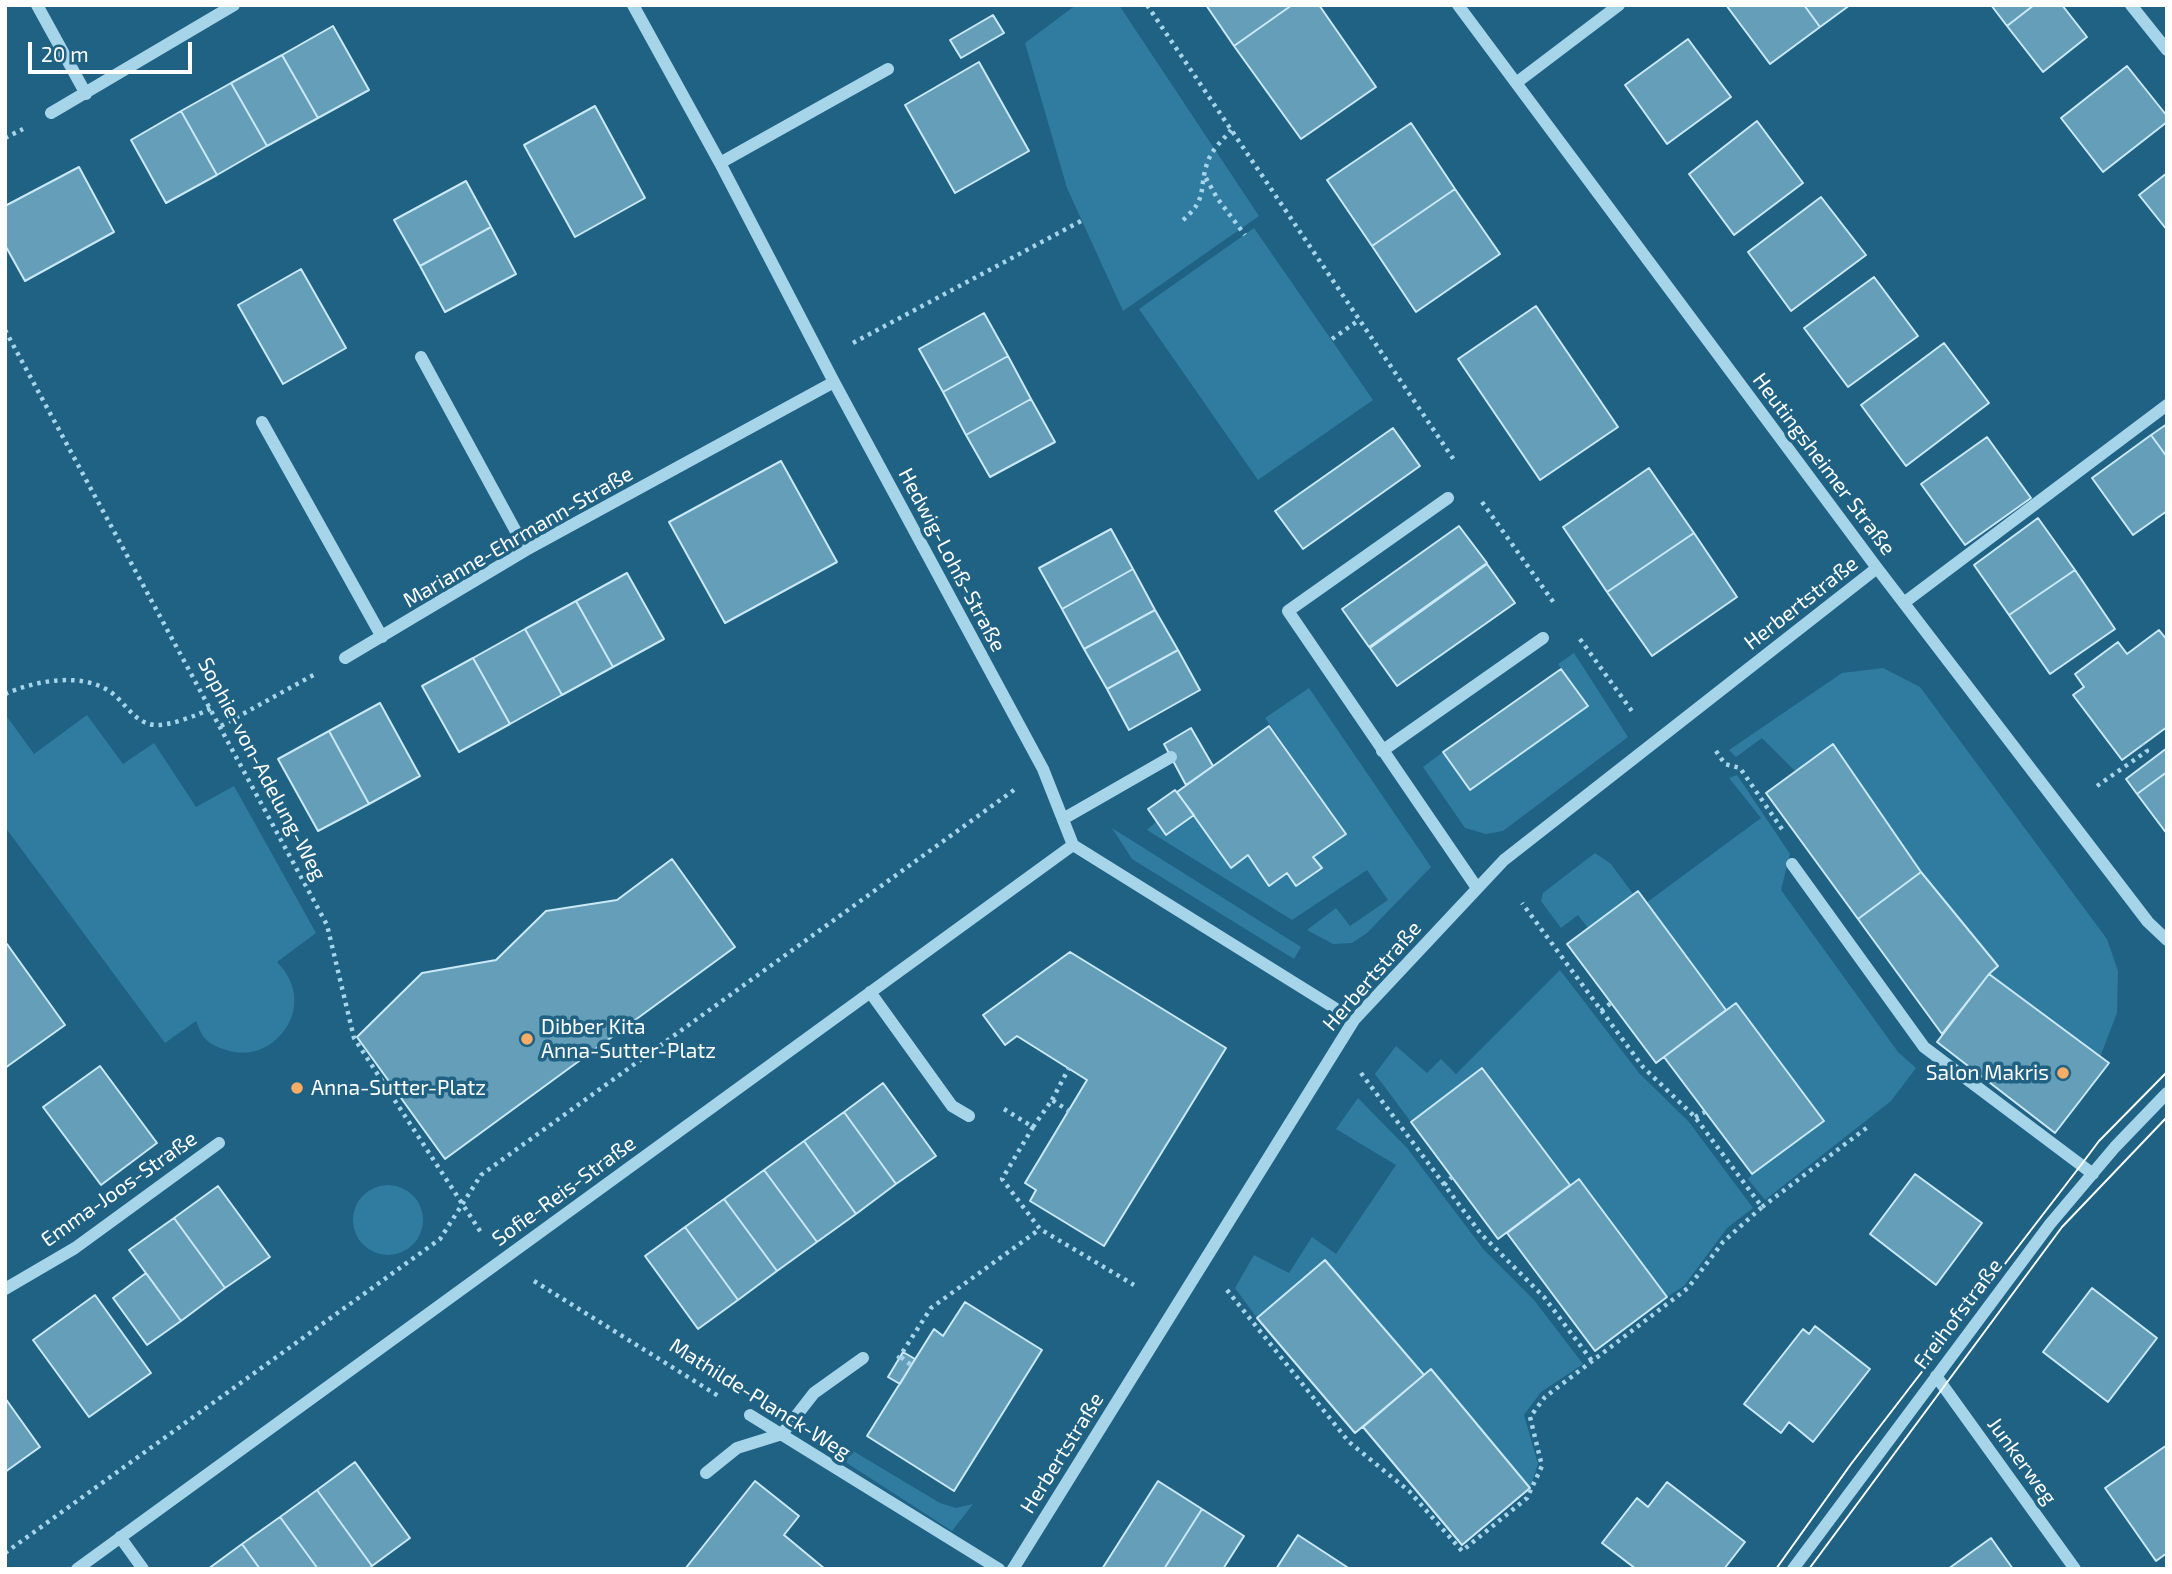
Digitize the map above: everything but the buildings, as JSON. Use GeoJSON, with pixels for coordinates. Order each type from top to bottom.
{"type":"FeatureCollection","features":[{"type":"Feature","properties":{"kind":"street"},"geometry":{"type":"LineString","coordinates":[[37,5],[86,94]]}},
{"type":"Feature","properties":{"kind":"street"},"geometry":{"type":"LineString","coordinates":[[51,113],[234,5]]}},
{"type":"Feature","properties":{"kind":"street","name":"Hedwig-Lohß-Straße"},"geometry":{"type":"LineString","coordinates":[[633,5],[1043,769],[1073,845]]}},
{"type":"Feature","properties":{"kind":"street","name":"Heutingsheimer Straße"},"geometry":{"type":"LineString","coordinates":[[1458,5],[1877,568],[2148,922],[2167,940]]}},
{"type":"Feature","properties":{"kind":"street"},"geometry":{"type":"LineString","coordinates":[[1516,83],[1619,5]]}},
{"type":"Feature","properties":{"kind":"street"},"geometry":{"type":"LineString","coordinates":[[2131,5],[2167,50]]}},
{"type":"Feature","properties":{"kind":"street"},"geometry":{"type":"LineString","coordinates":[[720,163],[888,69]]}},
{"type":"Feature","properties":{"kind":"street"},"geometry":{"type":"LineString","coordinates":[[421,357],[526,550]]}},
{"type":"Feature","properties":{"kind":"street","name":"Marianne-Ehrmann-Straße"},"geometry":{"type":"LineString","coordinates":[[345,658],[526,550],[834,382]]}},
{"type":"Feature","properties":{"kind":"street"},"geometry":{"type":"LineString","coordinates":[[1905,602],[2167,405]]}},
{"type":"Feature","properties":{"kind":"street"},"geometry":{"type":"LineString","coordinates":[[262,422],[382,637]]}},
{"type":"Feature","properties":{"kind":"street"},"geometry":{"type":"LineString","coordinates":[[1448,498],[1288,611],[1477,888]]}},
{"type":"Feature","properties":{"kind":"street","name":"Herbertstraße"},"geometry":{"type":"LineString","coordinates":[[1013,1569],[1354,1020],[1504,860],[1877,568]]}},
{"type":"Feature","properties":{"kind":"street"},"geometry":{"type":"LineString","coordinates":[[1382,751],[1543,638]]}},
{"type":"Feature","properties":{"kind":"street"},"geometry":{"type":"LineString","coordinates":[[1063,819],[1171,757]]}},
{"type":"Feature","properties":{"kind":"street"},"geometry":{"type":"LineString","coordinates":[[1073,845],[1354,1020]]}},
{"type":"Feature","properties":{"kind":"street","name":"Sofie-Reis-Straße"},"geometry":{"type":"LineString","coordinates":[[77,1569],[1073,845]]}},
{"type":"Feature","properties":{"kind":"street"},"geometry":{"type":"LineString","coordinates":[[1793,864],[1924,1047],[2093,1174]]}},
{"type":"Feature","properties":{"kind":"street"},"geometry":{"type":"LineString","coordinates":[[870,992],[953,1106],[969,1116]]}},
{"type":"Feature","properties":{"kind":"street","name":"Freihofstraße"},"geometry":{"type":"LineString","coordinates":[[1793,1569],[2050,1224],[2167,1093]]}},
{"type":"Feature","properties":{"kind":"street","name":"Emma-Joos-Straße"},"geometry":{"type":"LineString","coordinates":[[5,1289],[75,1248],[219,1143]]}},
{"type":"Feature","properties":{"kind":"street"},"geometry":{"type":"LineString","coordinates":[[706,1473],[737,1448],[782,1434],[814,1393],[863,1358]]}},
{"type":"Feature","properties":{"kind":"street","name":"Junkerweg"},"geometry":{"type":"LineString","coordinates":[[1937,1376],[2076,1569]]}},
{"type":"Feature","properties":{"kind":"street","name":"Mathilde-Planck-Weg"},"geometry":{"type":"LineString","coordinates":[[750,1415],[999,1569]]}},
{"type":"Feature","properties":{"kind":"street"},"geometry":{"type":"LineString","coordinates":[[120,1537],[143,1569]]}},
{"type":"Feature","properties":{"kind":"path"},"geometry":{"type":"LineString","coordinates":[[1147,5],[1461,471]]}},
{"type":"Feature","properties":{"kind":"path"},"geometry":{"type":"LineString","coordinates":[[1182,220],[1194,211],[1200,198],[1208,162],[1231,130]]}},
{"type":"Feature","properties":{"kind":"path"},"geometry":{"type":"LineString","coordinates":[[1205,178],[1245,235]]}},
{"type":"Feature","properties":{"kind":"path"},"geometry":{"type":"LineString","coordinates":[[822,360],[1081,221]]}},
{"type":"Feature","properties":{"kind":"path"},"geometry":{"type":"LineString","coordinates":[[1332,339],[1359,320]]}},
{"type":"Feature","properties":{"kind":"path","name":"Sophie-von-Adelung-Weg"},"geometry":{"type":"LineString","coordinates":[[5,330],[212,708],[327,925],[354,1038],[475,1226]]}},
{"type":"Feature","properties":{"kind":"path"},"geometry":{"type":"LineString","coordinates":[[1476,493],[1559,609]]}},
{"type":"Feature","properties":{"kind":"path"},"geometry":{"type":"LineString","coordinates":[[1574,631],[1654,742]]}},
{"type":"Feature","properties":{"kind":"path"},"geometry":{"type":"LineString","coordinates":[[221,726],[345,658]]}},
{"type":"Feature","properties":{"kind":"path"},"geometry":{"type":"LineString","coordinates":[[5,694],[22,686],[43,682],[86,680],[110,691],[132,715],[155,725],[196,716],[212,708]]}},
{"type":"Feature","properties":{"kind":"path"},"geometry":{"type":"LineString","coordinates":[[2097,786],[2147,751],[2143,744]]}},
{"type":"Feature","properties":{"kind":"path"},"geometry":{"type":"LineString","coordinates":[[1716,751],[1725,764],[1740,768],[1795,847],[1793,864]]}},
{"type":"Feature","properties":{"kind":"path"},"geometry":{"type":"LineString","coordinates":[[5,1553],[440,1239],[481,1175],[1043,769]]}},
{"type":"Feature","properties":{"kind":"path"},"geometry":{"type":"LineString","coordinates":[[1522,902],[1643,1067],[1695,1117],[1762,1207]]}},
{"type":"Feature","properties":{"kind":"path"},"geometry":{"type":"LineString","coordinates":[[1601,1011],[1611,1003]]}},
{"type":"Feature","properties":{"kind":"path"},"geometry":{"type":"LineString","coordinates":[[1069,1069],[1002,1179],[1040,1229],[1134,1285]]}},
{"type":"Feature","properties":{"kind":"path"},"geometry":{"type":"LineString","coordinates":[[1360,1073],[1481,1234],[1544,1297],[1592,1362]]}},
{"type":"Feature","properties":{"kind":"path"},"geometry":{"type":"LineString","coordinates":[[1052,1100],[1069,1111]]}},
{"type":"Feature","properties":{"kind":"path"},"geometry":{"type":"LineString","coordinates":[[1000,1107],[1033,1127]]}},
{"type":"Feature","properties":{"kind":"path"},"geometry":{"type":"LineString","coordinates":[[1695,1117],[1705,1112]]}},
{"type":"Feature","properties":{"kind":"path"},"geometry":{"type":"LineString","coordinates":[[1226,1289],[1349,1442],[1411,1489],[1462,1551],[1527,1498],[1542,1466],[1530,1417],[1545,1397],[1688,1288],[1723,1242],[1762,1207],[1870,1126]]}},
{"type":"Feature","properties":{"kind":"path"},"geometry":{"type":"LineString","coordinates":[[1444,1185],[1452,1177]]}},
{"type":"Feature","properties":{"kind":"path"},"geometry":{"type":"LineString","coordinates":[[894,1362],[901,1357],[931,1308],[1040,1229]]}},
{"type":"Feature","properties":{"kind":"path","name":"Mathilde-Planck-Weg"},"geometry":{"type":"LineString","coordinates":[[502,1260],[750,1415]]}},
{"type":"Feature","properties":{"kind":"path"},"geometry":{"type":"LineString","coordinates":[[1544,1297],[1552,1293]]}},
{"type":"Feature","properties":{"kind":"path"},"geometry":{"type":"LineString","coordinates":[[901,1357],[911,1365]]}},
{"type":"Feature","properties":{"kind":"path"},"geometry":{"type":"LineString","coordinates":[[1297,1377],[1304,1372]]}},
{"type":"Feature","properties":{"kind":"shaded area"},"geometry":{"type":"Polygon","coordinates":[[[1076,5],[1119,5],[1259,216],[1123,311],[1067,188],[1025,43],[1076,5]]]}},
{"type":"Feature","properties":{"kind":"shaded area"},"geometry":{"type":"Polygon","coordinates":[[[1254,228],[1373,400],[1258,480],[1139,309],[1254,228]]]}},
{"type":"Feature","properties":{"kind":"shaded area"},"geometry":{"type":"Polygon","coordinates":[[[1574,653],[1628,737],[1503,831],[1486,834],[1465,828],[1423,767],[1443,752],[1470,790],[1588,707],[1558,664],[1574,653]]]}},
{"type":"Feature","properties":{"kind":"shaded area"},"geometry":{"type":"Polygon","coordinates":[[[1883,668],[1920,687],[2107,939],[2118,971],[2117,1013],[2100,1057],[1989,974],[1998,966],[1921,872],[1833,744],[1795,771],[1762,738],[1736,757],[1729,750],[1842,673],[1883,668]]]}},
{"type":"Feature","properties":{"kind":"shaded area"},"geometry":{"type":"Polygon","coordinates":[[[1309,688],[1431,867],[1367,933],[1352,943],[1333,944],[1307,930],[1336,908],[1350,926],[1388,900],[1367,870],[1292,920],[1147,830],[1157,821],[1194,815],[1230,867],[1248,855],[1269,886],[1287,873],[1296,885],[1321,868],[1313,857],[1346,833],[1265,718],[1309,688]]]}},
{"type":"Feature","properties":{"kind":"shaded area"},"geometry":{"type":"Polygon","coordinates":[[[5,714],[34,754],[87,715],[123,764],[154,743],[196,807],[234,786],[316,933],[277,962],[286,973],[293,991],[294,1006],[290,1021],[282,1034],[271,1044],[242,1053],[226,1050],[205,1039],[196,1021],[165,1043],[5,827],[5,714]]]}},
{"type":"Feature","properties":{"kind":"shaded area"},"geometry":{"type":"Polygon","coordinates":[[[1737,775],[1790,854],[1781,890],[1898,1052],[1916,1068],[1891,1101],[1765,1200],[1748,1179],[1823,1121],[1736,1003],[1726,1010],[1646,903],[1761,818],[1729,778],[1737,775]]]}},
{"type":"Feature","properties":{"kind":"shaded area"},"geometry":{"type":"Polygon","coordinates":[[[1112,828],[1301,947],[1294,959],[1132,859],[1112,828]]]}},
{"type":"Feature","properties":{"kind":"shaded area"},"geometry":{"type":"Polygon","coordinates":[[[1595,853],[1611,864],[1633,894],[1588,928],[1578,915],[1561,928],[1541,901],[1543,893],[1595,853]]]}},
{"type":"Feature","properties":{"kind":"shaded area"},"geometry":{"type":"Polygon","coordinates":[[[1560,970],[1639,1073],[1689,1122],[1753,1208],[1727,1228],[1684,1286],[1667,1297],[1579,1179],[1570,1185],[1482,1068],[1411,1122],[1375,1074],[1396,1046],[1427,1073],[1441,1059],[1456,1074],[1560,970]]]}},
{"type":"Feature","properties":{"kind":"shaded area"},"geometry":{"type":"Polygon","coordinates":[[[1358,1098],[1407,1148],[1484,1250],[1534,1300],[1583,1364],[1541,1392],[1524,1415],[1538,1464],[1530,1488],[1431,1370],[1424,1375],[1326,1261],[1257,1318],[1235,1288],[1254,1255],[1289,1273],[1312,1237],[1336,1254],[1396,1165],[1336,1129],[1358,1098]]]}},
{"type":"Feature","properties":{"kind":"shaded area"},"geometry":{"type":"Polygon","coordinates":[[[388,1185],[413,1195],[423,1220],[413,1245],[388,1255],[363,1245],[353,1220],[363,1195],[388,1185]]]}},
{"type":"Feature","properties":{"kind":"shaded area"},"geometry":{"type":"Polygon","coordinates":[[[833,1439],[940,1503],[956,1508],[973,1504],[952,1531],[833,1454],[833,1439]]]}},
{"type":"Feature","properties":{"kind":"tram line"},"geometry":{"type":"LineString","coordinates":[[1776,1569],[1851,1464],[2099,1141],[2167,1072]]}},
{"type":"Feature","properties":{"kind":"tram line"},"geometry":{"type":"LineString","coordinates":[[1809,1569],[2062,1227],[2167,1117]]}},
{"type":"Feature","properties":{"kind":"place","name":"Dibber Kita Anna-Sutter-Platz"},"geometry":{"type":"Point","coordinates":[527,1039]}},
{"type":"Feature","properties":{"kind":"place","name":"Salon Makris"},"geometry":{"type":"Point","coordinates":[2063,1073]}},
{"type":"Feature","properties":{"kind":"place","name":"Anna-Sutter-Platz"},"geometry":{"type":"Point","coordinates":[297,1088]}}]}
